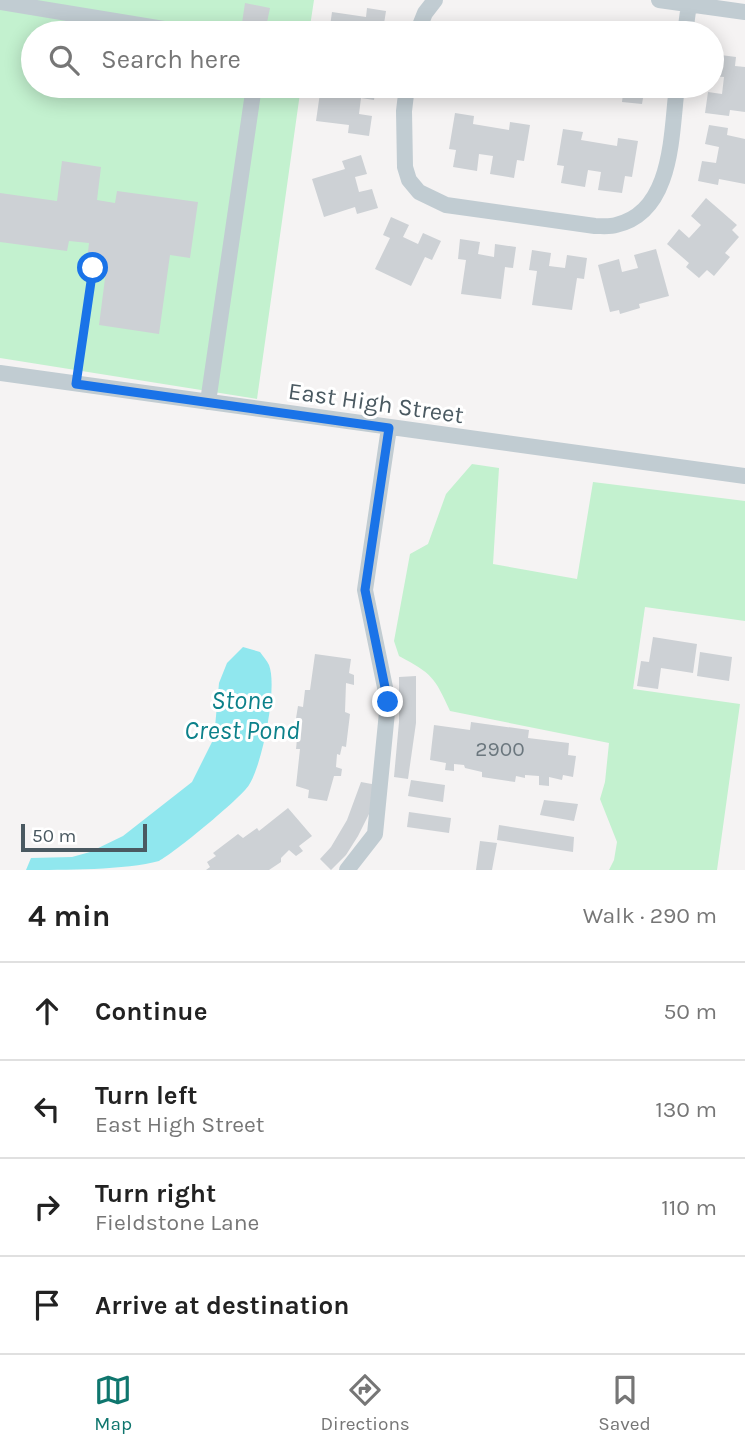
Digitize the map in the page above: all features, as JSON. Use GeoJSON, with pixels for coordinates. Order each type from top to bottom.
{"type":"FeatureCollection","features":[{"type":"Feature","properties":{"kind":"street"},"geometry":{"type":"LineString","coordinates":[[422,21],[435,0]]}},
{"type":"Feature","properties":{"kind":"street"},"geometry":{"type":"LineString","coordinates":[[659,0],[745,12]]}},
{"type":"Feature","properties":{"kind":"street"},"geometry":{"type":"LineString","coordinates":[[0,2],[115,21]]}},
{"type":"Feature","properties":{"kind":"street"},"geometry":{"type":"LineString","coordinates":[[687,21],[689,4]]}},
{"type":"Feature","properties":{"kind":"street"},"geometry":{"type":"LineString","coordinates":[[208,402],[252,98]]}},
{"type":"Feature","properties":{"kind":"street"},"geometry":{"type":"LineString","coordinates":[[406,98],[405,167],[408,180],[419,192],[446,205],[595,226],[615,226],[640,214],[659,191],[665,175],[675,98]]}},
{"type":"Feature","properties":{"kind":"street","name":"East High Street"},"geometry":{"type":"LineString","coordinates":[[0,373],[745,476]]}},
{"type":"Feature","properties":{"kind":"street"},"geometry":{"type":"LineString","coordinates":[[346,870],[375,834],[388,702],[365,590],[389,428]]}},
{"type":"Feature","properties":{"kind":"path"},"geometry":{"type":"LineString","coordinates":[[76,384],[93,268]]}},
{"type":"Feature","properties":{"kind":"green space"},"geometry":{"type":"Polygon","coordinates":[[[0,0],[314,0],[311,21],[21,21],[21,98],[299,98],[257,399],[0,358],[0,0]]]}},
{"type":"Feature","properties":{"kind":"green space"},"geometry":{"type":"Polygon","coordinates":[[[472,464],[499,468],[493,564],[577,579],[593,482],[745,501],[745,621],[645,607],[633,689],[740,704],[717,870],[609,870],[617,842],[600,799],[605,782],[609,743],[450,711],[431,677],[399,656],[394,641],[410,554],[428,544],[446,494],[472,464]]]}},
{"type":"Feature","properties":{"kind":"water","name":"Stone Crest Pond"},"geometry":{"type":"Polygon","coordinates":[[[243,647],[260,652],[269,665],[272,691],[259,761],[249,785],[243,792],[159,861],[112,868],[26,870],[31,858],[72,857],[90,852],[123,836],[192,782],[214,738],[219,683],[227,663],[243,647]]]}},
{"type":"Feature","properties":{"kind":"building"},"geometry":{"type":"Polygon","coordinates":[[[245,3],[270,8],[267,21],[242,21],[245,3]]]}},
{"type":"Feature","properties":{"kind":"building"},"geometry":{"type":"Polygon","coordinates":[[[367,8],[386,11],[384,21],[331,21],[332,12],[366,17],[367,8]]]}},
{"type":"Feature","properties":{"kind":"building"},"geometry":{"type":"Polygon","coordinates":[[[724,55],[736,57],[735,66],[745,67],[745,112],[730,110],[729,116],[705,113],[707,98],[724,98],[724,55]]]}},
{"type":"Feature","properties":{"kind":"building"},"geometry":{"type":"Polygon","coordinates":[[[319,98],[361,98],[359,114],[372,116],[369,136],[348,133],[349,125],[316,121],[319,98]]]}},
{"type":"Feature","properties":{"kind":"building"},"geometry":{"type":"Polygon","coordinates":[[[622,98],[643,98],[642,104],[622,102],[622,98]]]}},
{"type":"Feature","properties":{"kind":"building"},"geometry":{"type":"Polygon","coordinates":[[[455,113],[474,116],[473,124],[509,130],[510,122],[530,125],[524,161],[517,160],[514,178],[490,174],[493,156],[479,154],[477,171],[453,167],[456,150],[449,149],[455,113]]]}},
{"type":"Feature","properties":{"kind":"building"},"geometry":{"type":"Polygon","coordinates":[[[709,125],[728,128],[727,135],[745,139],[745,184],[719,179],[718,185],[698,181],[702,161],[716,163],[719,147],[705,144],[709,125]]]}},
{"type":"Feature","properties":{"kind":"building"},"geometry":{"type":"Polygon","coordinates":[[[563,129],[583,132],[581,140],[617,146],[618,138],[638,141],[632,177],[625,176],[622,193],[598,190],[601,172],[588,170],[585,187],[561,183],[564,166],[557,165],[563,129]]]}},
{"type":"Feature","properties":{"kind":"building"},"geometry":{"type":"Polygon","coordinates":[[[361,155],[367,174],[355,177],[359,192],[372,189],[378,208],[357,214],[355,207],[324,217],[312,179],[345,169],[342,161],[361,155]]]}},
{"type":"Feature","properties":{"kind":"building"},"geometry":{"type":"Polygon","coordinates":[[[62,161],[101,167],[97,200],[115,203],[117,191],[198,202],[190,258],[170,255],[159,334],[99,325],[107,263],[87,261],[89,243],[69,241],[67,251],[0,242],[0,193],[57,201],[62,161]]]}},
{"type":"Feature","properties":{"kind":"building"},"geometry":{"type":"Polygon","coordinates":[[[706,198],[737,225],[732,230],[739,237],[725,253],[730,257],[714,276],[707,270],[699,278],[686,267],[689,263],[667,244],[679,229],[689,238],[701,225],[691,216],[706,198]]]}},
{"type":"Feature","properties":{"kind":"building"},"geometry":{"type":"Polygon","coordinates":[[[391,217],[409,225],[403,237],[418,244],[423,233],[441,241],[432,260],[425,257],[411,286],[375,269],[390,238],[383,235],[391,217]]]}},
{"type":"Feature","properties":{"kind":"building"},"geometry":{"type":"Polygon","coordinates":[[[460,239],[480,242],[478,254],[494,257],[495,244],[516,247],[513,268],[505,267],[501,299],[461,294],[466,260],[458,259],[460,239]]]}},
{"type":"Feature","properties":{"kind":"building"},"geometry":{"type":"Polygon","coordinates":[[[656,249],[669,296],[639,304],[640,308],[620,314],[619,310],[610,312],[598,265],[619,259],[622,272],[638,268],[634,255],[656,249]]]}},
{"type":"Feature","properties":{"kind":"building"},"geometry":{"type":"Polygon","coordinates":[[[532,250],[551,253],[549,266],[565,268],[567,255],[587,258],[584,279],[577,278],[572,310],[532,305],[537,271],[529,270],[532,250]]]}},
{"type":"Feature","properties":{"kind":"building"},"geometry":{"type":"Polygon","coordinates":[[[653,637],[697,644],[693,673],[661,668],[658,689],[637,686],[641,661],[649,662],[653,637]]]}},
{"type":"Feature","properties":{"kind":"building"},"geometry":{"type":"Polygon","coordinates":[[[700,652],[732,657],[729,681],[697,676],[700,652]]]}},
{"type":"Feature","properties":{"kind":"building"},"geometry":{"type":"Polygon","coordinates":[[[315,654],[351,659],[349,673],[354,675],[354,685],[346,683],[345,712],[350,714],[346,747],[342,746],[340,755],[337,754],[336,767],[342,769],[341,776],[334,776],[327,801],[308,798],[309,790],[296,786],[300,749],[296,749],[297,739],[293,737],[298,706],[303,707],[305,690],[310,690],[315,654]]]}},
{"type":"Feature","properties":{"kind":"building"},"geometry":{"type":"Polygon","coordinates":[[[416,676],[416,723],[408,779],[394,777],[399,722],[399,677],[416,676]]]}},
{"type":"Feature","properties":{"kind":"building"},"geometry":{"type":"Polygon","coordinates":[[[471,722],[529,730],[528,738],[569,743],[568,755],[576,756],[573,777],[563,775],[562,780],[549,777],[549,786],[539,785],[539,776],[516,776],[515,782],[482,777],[482,772],[465,768],[464,765],[454,764],[454,771],[445,770],[446,763],[430,760],[434,725],[470,730],[471,722]]]}},
{"type":"Feature","properties":{"kind":"building"},"geometry":{"type":"Polygon","coordinates":[[[411,780],[445,785],[443,802],[408,796],[411,780]]]}},
{"type":"Feature","properties":{"kind":"building"},"geometry":{"type":"Polygon","coordinates":[[[361,782],[377,785],[369,814],[346,855],[331,870],[320,859],[331,847],[347,820],[361,782]]]}},
{"type":"Feature","properties":{"kind":"building"},"geometry":{"type":"Polygon","coordinates":[[[544,800],[578,804],[574,821],[540,815],[544,800]]]}},
{"type":"Feature","properties":{"kind":"building"},"geometry":{"type":"Polygon","coordinates":[[[288,808],[312,836],[299,846],[303,851],[296,856],[289,850],[281,858],[281,862],[269,870],[206,870],[210,867],[207,862],[216,856],[213,853],[238,834],[243,838],[257,828],[259,831],[288,808]]]}},
{"type":"Feature","properties":{"kind":"building"},"geometry":{"type":"Polygon","coordinates":[[[409,812],[451,818],[449,833],[407,827],[409,812]]]}},
{"type":"Feature","properties":{"kind":"building"},"geometry":{"type":"Polygon","coordinates":[[[499,825],[574,837],[573,852],[497,840],[499,825]]]}},
{"type":"Feature","properties":{"kind":"building"},"geometry":{"type":"Polygon","coordinates":[[[480,841],[497,843],[492,870],[476,870],[480,841]]]}},
{"type":"Feature","properties":{"kind":"route"},"geometry":{"type":"LineString","coordinates":[[93,268],[76,384],[389,428],[365,590],[388,702]]}}]}
